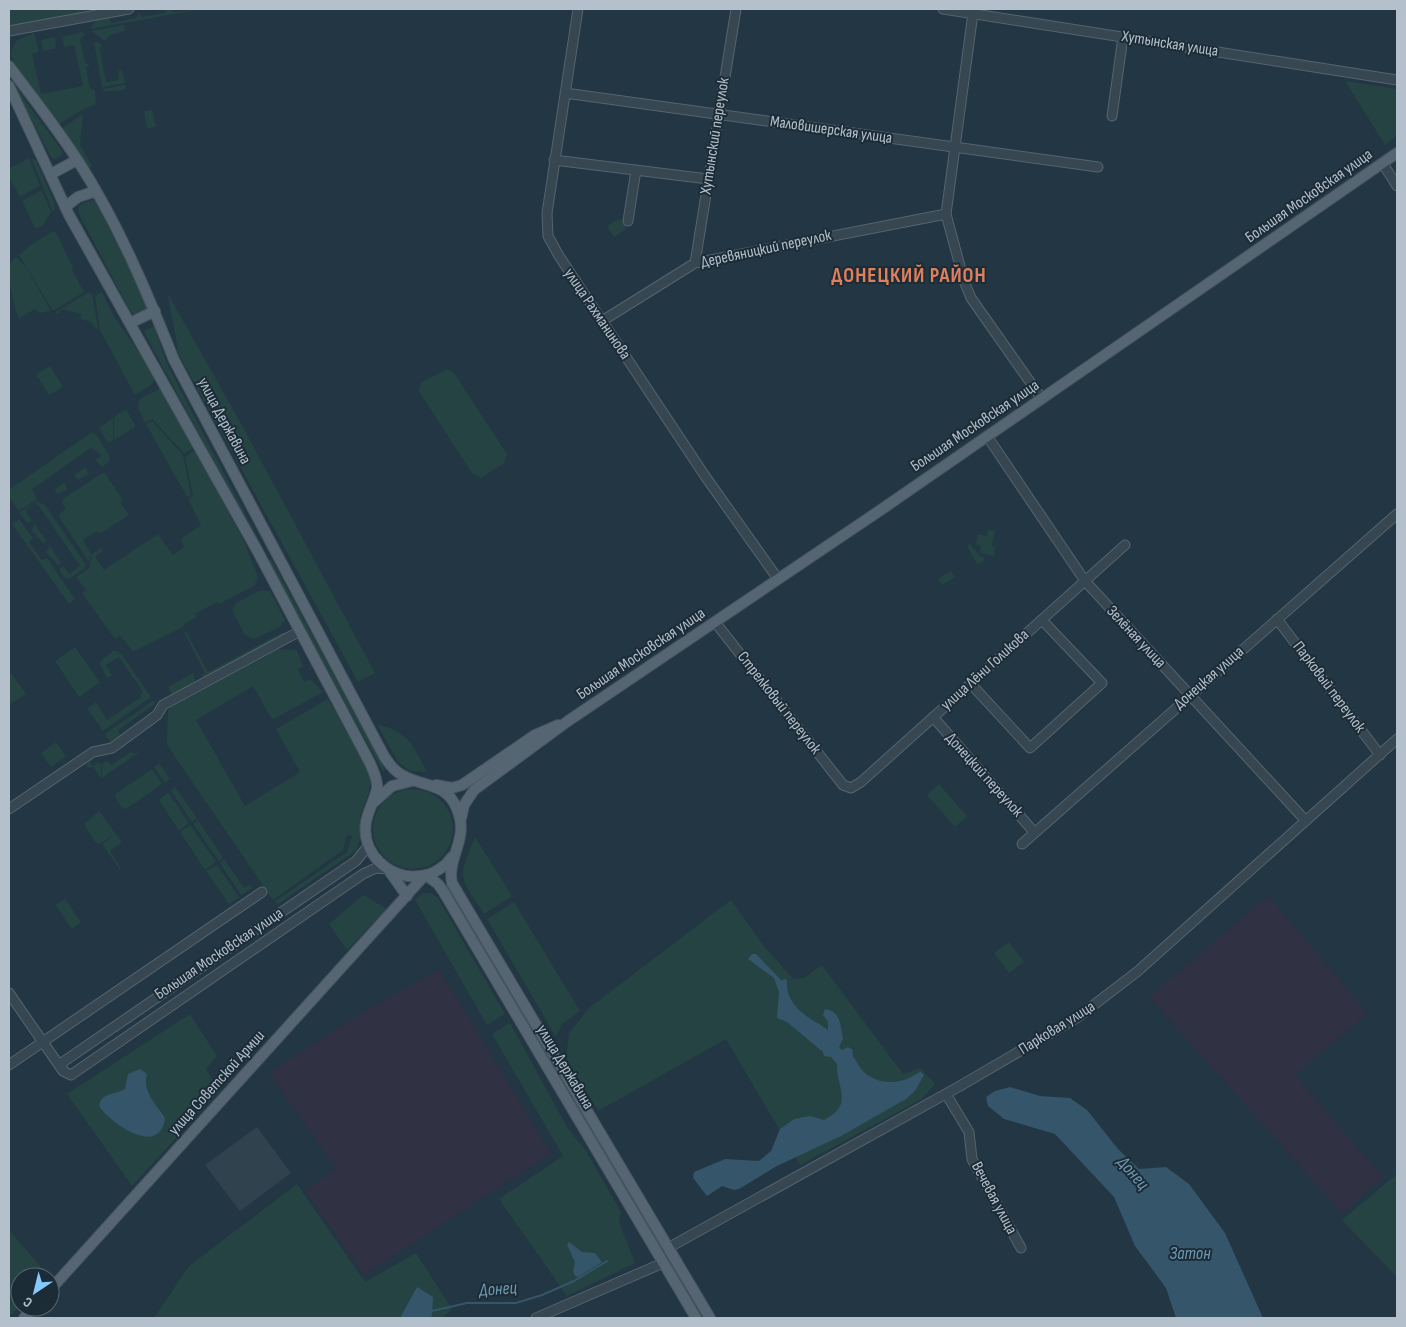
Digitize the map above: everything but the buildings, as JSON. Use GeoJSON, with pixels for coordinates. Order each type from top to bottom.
{"type":"FeatureCollection","features":[{"type":"Feature","properties":{"kind":"main road","name":"улица Державина"},"geometry":{"type":"LineString","coordinates":[[9,66],[77,160],[96,191],[155,311],[174,360],[384,756],[392,768],[403,776],[438,788],[452,800],[457,809],[461,827],[458,845],[450,868],[452,883],[710,1318]]}},
{"type":"Feature","properties":{"kind":"main road","name":"улица Державина"},"geometry":{"type":"LineString","coordinates":[[9,86],[65,207],[258,552],[370,763],[376,779],[365,829],[368,846]]}},
{"type":"Feature","properties":{"kind":"main road","name":"Большая Московская улица"},"geometry":{"type":"LineString","coordinates":[[461,827],[464,805],[474,790],[568,721],[1042,399],[1397,153]]}},
{"type":"Feature","properties":{"kind":"main road"},"geometry":{"type":"LineString","coordinates":[[51,174],[77,160]]}},
{"type":"Feature","properties":{"kind":"main road"},"geometry":{"type":"LineString","coordinates":[[65,207],[78,197],[96,191]]}},
{"type":"Feature","properties":{"kind":"main road"},"geometry":{"type":"LineString","coordinates":[[130,322],[155,311]]}},
{"type":"Feature","properties":{"kind":"main road"},"geometry":{"type":"LineString","coordinates":[[258,552],[273,544]]}},
{"type":"Feature","properties":{"kind":"main road","name":"Большая Московская улица"},"geometry":{"type":"LineString","coordinates":[[424,782],[452,788],[462,785],[535,735],[568,721]]}},
{"type":"Feature","properties":{"kind":"main road"},"geometry":{"type":"LineString","coordinates":[[372,804],[384,790],[401,782],[424,782]]}},
{"type":"Feature","properties":{"kind":"main road","name":"улица Державина"},"geometry":{"type":"LineString","coordinates":[[458,845],[455,853],[442,867],[426,875],[438,884],[443,891],[696,1318]]}},
{"type":"Feature","properties":{"kind":"main road"},"geometry":{"type":"LineString","coordinates":[[368,846],[374,857],[388,869],[407,896]]}},
{"type":"Feature","properties":{"kind":"main road"},"geometry":{"type":"LineString","coordinates":[[388,869],[404,876],[426,875]]}},
{"type":"Feature","properties":{"kind":"main road","name":"улица Советской Армии"},"geometry":{"type":"LineString","coordinates":[[60,1279],[426,875]]}},
{"type":"Feature","properties":{"kind":"street"},"geometry":{"type":"LineString","coordinates":[[9,31],[129,9]]}},
{"type":"Feature","properties":{"kind":"street","name":"улица Рахманинова"},"geometry":{"type":"LineString","coordinates":[[578,9],[546,219],[548,236],[554,250],[705,476],[778,578]]}},
{"type":"Feature","properties":{"kind":"street","name":"Хутынский переулок"},"geometry":{"type":"LineString","coordinates":[[694,263],[736,9]]}},
{"type":"Feature","properties":{"kind":"street","name":"Хутынская улица"},"geometry":{"type":"LineString","coordinates":[[943,9],[1397,80]]}},
{"type":"Feature","properties":{"kind":"street"},"geometry":{"type":"LineString","coordinates":[[972,13],[953,147],[946,214],[964,281],[971,298],[1042,399]]}},
{"type":"Feature","properties":{"kind":"street"},"geometry":{"type":"LineString","coordinates":[[1112,116],[1124,37]]}},
{"type":"Feature","properties":{"kind":"street","name":"Маловишерская улица"},"geometry":{"type":"LineString","coordinates":[[565,93],[1098,167]]}},
{"type":"Feature","properties":{"kind":"street"},"geometry":{"type":"LineString","coordinates":[[554,160],[708,179]]}},
{"type":"Feature","properties":{"kind":"street"},"geometry":{"type":"LineString","coordinates":[[1383,164],[1397,186]]}},
{"type":"Feature","properties":{"kind":"street"},"geometry":{"type":"LineString","coordinates":[[628,221],[636,170]]}},
{"type":"Feature","properties":{"kind":"street","name":"Деревяницкий переулок"},"geometry":{"type":"LineString","coordinates":[[602,321],[694,263],[946,214]]}},
{"type":"Feature","properties":{"kind":"street","name":"Зелёная улица"},"geometry":{"type":"LineString","coordinates":[[987,436],[1085,581],[1306,820]]}},
{"type":"Feature","properties":{"kind":"street","name":"Донецкая улица"},"geometry":{"type":"LineString","coordinates":[[1022,844],[1190,694],[1397,514]]}},
{"type":"Feature","properties":{"kind":"street","name":"улица Лёни Голикова"},"geometry":{"type":"LineString","coordinates":[[843,785],[851,788],[858,785],[1125,545]]}},
{"type":"Feature","properties":{"kind":"street","name":"Парковый переулок"},"geometry":{"type":"LineString","coordinates":[[1277,619],[1380,755]]}},
{"type":"Feature","properties":{"kind":"street"},"geometry":{"type":"LineString","coordinates":[[970,683],[1030,748],[1062,722],[1102,683],[1042,620]]}},
{"type":"Feature","properties":{"kind":"street","name":"Стрелковый переулок"},"geometry":{"type":"LineString","coordinates":[[715,622],[843,785]]}},
{"type":"Feature","properties":{"kind":"street"},"geometry":{"type":"LineString","coordinates":[[9,809],[93,752],[112,748],[157,714],[163,705],[300,631]]}},
{"type":"Feature","properties":{"kind":"street","name":"Донецкий переулок"},"geometry":{"type":"LineString","coordinates":[[933,717],[1034,832]]}},
{"type":"Feature","properties":{"kind":"street","name":"Парковая улица"},"geometry":{"type":"LineString","coordinates":[[668,1248],[1047,1036],[1111,993],[1397,740]]}},
{"type":"Feature","properties":{"kind":"street","name":"Большая Московская улица"},"geometry":{"type":"LineString","coordinates":[[368,846],[356,861],[62,1065],[66,1074],[71,1075],[363,874],[376,868],[388,869]]}},
{"type":"Feature","properties":{"kind":"street"},"geometry":{"type":"LineString","coordinates":[[9,1065],[262,892]]}},
{"type":"Feature","properties":{"kind":"street"},"geometry":{"type":"LineString","coordinates":[[9,993],[42,1042],[62,1065]]}},
{"type":"Feature","properties":{"kind":"street","name":"Вечевая улица"},"geometry":{"type":"LineString","coordinates":[[946,1094],[969,1132],[972,1159],[1021,1248]]}},
{"type":"Feature","properties":{"kind":"street"},"geometry":{"type":"LineString","coordinates":[[536,1318],[663,1263]]}},
{"type":"Feature","properties":{"kind":"shaded area"},"geometry":{"type":"Polygon","coordinates":[[[1268,896],[1368,1013],[1295,1075],[1383,1177],[1342,1213],[1149,997],[1268,896]]]}},
{"type":"Feature","properties":{"kind":"shaded area"},"geometry":{"type":"Polygon","coordinates":[[[439,969],[551,1154],[364,1275],[305,1191],[336,1168],[269,1073],[358,1015],[439,969]]]}},
{"type":"Feature","properties":{"kind":"shaded area"},"geometry":{"type":"Polygon","coordinates":[[[257,1127],[291,1173],[240,1211],[205,1165],[257,1127]]]}},
{"type":"Feature","properties":{"kind":"green space"},"geometry":{"type":"Polygon","coordinates":[[[9,9],[87,9],[81,14],[9,27],[9,9]]]}},
{"type":"Feature","properties":{"kind":"green space"},"geometry":{"type":"Polygon","coordinates":[[[166,9],[172,9],[173,12],[202,9],[90,29],[96,21],[109,18],[112,23],[136,18],[139,13],[142,17],[166,13],[166,9]]]}},
{"type":"Feature","properties":{"kind":"green space"},"geometry":{"type":"Polygon","coordinates":[[[124,25],[125,31],[110,35],[105,41],[91,31],[124,25]]]}},
{"type":"Feature","properties":{"kind":"green space"},"geometry":{"type":"Polygon","coordinates":[[[82,32],[85,35],[80,39],[85,63],[90,64],[86,68],[90,88],[95,90],[96,104],[78,112],[55,127],[33,99],[10,54],[16,41],[34,33],[39,52],[32,54],[41,94],[83,86],[74,45],[64,47],[62,37],[82,32]]]}},
{"type":"Feature","properties":{"kind":"green space"},"geometry":{"type":"Polygon","coordinates":[[[55,37],[56,48],[43,51],[41,40],[55,37]]]}},
{"type":"Feature","properties":{"kind":"green space"},"geometry":{"type":"Polygon","coordinates":[[[97,42],[102,45],[100,50],[106,82],[119,80],[118,71],[122,70],[125,83],[102,87],[94,43],[97,42]]]}},
{"type":"Feature","properties":{"kind":"green space"},"geometry":{"type":"Polygon","coordinates":[[[9,72],[26,102],[63,152],[60,157],[54,159],[51,157],[9,77],[9,72]]]}},
{"type":"Feature","properties":{"kind":"green space"},"geometry":{"type":"Polygon","coordinates":[[[1345,81],[1397,89],[1397,136],[1385,145],[1345,81]]]}},
{"type":"Feature","properties":{"kind":"green space"},"geometry":{"type":"Polygon","coordinates":[[[125,85],[126,88],[123,90],[103,92],[103,89],[125,85]]]}},
{"type":"Feature","properties":{"kind":"green space"},"geometry":{"type":"Polygon","coordinates":[[[152,110],[156,127],[147,128],[144,111],[152,110]]]}},
{"type":"Feature","properties":{"kind":"green space"},"geometry":{"type":"Polygon","coordinates":[[[83,114],[80,145],[92,166],[89,169],[58,131],[83,114]]]}},
{"type":"Feature","properties":{"kind":"green space"},"geometry":{"type":"Polygon","coordinates":[[[29,158],[40,186],[20,197],[9,177],[9,169],[29,158]]]}},
{"type":"Feature","properties":{"kind":"green space"},"geometry":{"type":"Polygon","coordinates":[[[31,158],[36,160],[54,202],[55,208],[53,212],[31,158]]]}},
{"type":"Feature","properties":{"kind":"green space"},"geometry":{"type":"Polygon","coordinates":[[[42,190],[51,212],[43,225],[35,228],[22,201],[42,190]]]}},
{"type":"Feature","properties":{"kind":"green space"},"geometry":{"type":"Polygon","coordinates":[[[92,200],[95,201],[149,306],[150,310],[137,316],[131,313],[78,212],[79,205],[92,200]]]}},
{"type":"Feature","properties":{"kind":"green space"},"geometry":{"type":"Polygon","coordinates":[[[616,220],[622,220],[626,225],[625,230],[614,237],[607,226],[616,220]]]}},
{"type":"Feature","properties":{"kind":"green space"},"geometry":{"type":"Polygon","coordinates":[[[53,231],[56,232],[73,268],[72,270],[84,292],[53,311],[19,255],[53,231]]]}},
{"type":"Feature","properties":{"kind":"green space"},"geometry":{"type":"Polygon","coordinates":[[[16,257],[26,267],[51,311],[39,313],[35,309],[20,318],[22,325],[13,302],[10,280],[9,264],[16,257]]]}},
{"type":"Feature","properties":{"kind":"green space"},"geometry":{"type":"Polygon","coordinates":[[[89,292],[92,294],[98,328],[96,329],[91,322],[81,319],[81,314],[62,309],[58,314],[54,313],[89,292]]]}},
{"type":"Feature","properties":{"kind":"green space"},"geometry":{"type":"Polygon","coordinates":[[[102,292],[115,318],[156,376],[152,384],[135,395],[100,330],[95,296],[102,292]]]}},
{"type":"Feature","properties":{"kind":"green space"},"geometry":{"type":"Polygon","coordinates":[[[167,292],[244,429],[375,673],[358,682],[179,355],[167,292]]]}},
{"type":"Feature","properties":{"kind":"green space"},"geometry":{"type":"Polygon","coordinates":[[[154,326],[167,364],[261,544],[259,544],[146,336],[144,331],[154,326]]]}},
{"type":"Feature","properties":{"kind":"green space"},"geometry":{"type":"Polygon","coordinates":[[[50,366],[63,387],[49,395],[36,374],[50,366]]]}},
{"type":"Feature","properties":{"kind":"green space"},"geometry":{"type":"Polygon","coordinates":[[[447,369],[454,373],[507,454],[504,463],[481,478],[472,473],[418,390],[422,382],[447,369]]]}},
{"type":"Feature","properties":{"kind":"green space"},"geometry":{"type":"Polygon","coordinates":[[[160,388],[164,390],[194,448],[184,453],[152,419],[145,423],[138,408],[139,400],[160,388]]]}},
{"type":"Feature","properties":{"kind":"green space"},"geometry":{"type":"Polygon","coordinates":[[[126,409],[136,427],[114,440],[114,417],[126,409]]]}},
{"type":"Feature","properties":{"kind":"green space"},"geometry":{"type":"Polygon","coordinates":[[[113,418],[113,440],[108,443],[99,428],[113,418]]]}},
{"type":"Feature","properties":{"kind":"green space"},"geometry":{"type":"Polygon","coordinates":[[[152,421],[183,455],[191,495],[187,497],[146,424],[152,421]]]}},
{"type":"Feature","properties":{"kind":"green space"},"geometry":{"type":"Polygon","coordinates":[[[92,432],[96,434],[110,457],[109,462],[102,467],[95,460],[101,456],[92,447],[32,489],[37,499],[19,511],[9,497],[10,489],[92,432]]]}},
{"type":"Feature","properties":{"kind":"green space"},"geometry":{"type":"Polygon","coordinates":[[[195,450],[244,541],[258,577],[254,586],[195,614],[196,617],[184,624],[183,627],[133,652],[120,635],[115,639],[82,593],[86,590],[76,577],[89,568],[92,554],[101,548],[103,551],[95,557],[104,570],[158,534],[173,555],[184,547],[181,541],[183,537],[201,525],[188,499],[193,496],[185,457],[195,450]]]}},
{"type":"Feature","properties":{"kind":"green space"},"geometry":{"type":"Polygon","coordinates":[[[86,467],[88,475],[78,480],[74,475],[86,467]]]}},
{"type":"Feature","properties":{"kind":"green space"},"geometry":{"type":"Polygon","coordinates":[[[104,472],[123,500],[120,502],[129,515],[101,533],[95,532],[83,540],[91,554],[89,562],[58,515],[66,509],[62,503],[63,499],[104,472]]]}},
{"type":"Feature","properties":{"kind":"green space"},"geometry":{"type":"Polygon","coordinates":[[[65,482],[67,490],[58,494],[54,490],[65,482]]]}},
{"type":"Feature","properties":{"kind":"green space"},"geometry":{"type":"Polygon","coordinates":[[[36,501],[45,505],[85,563],[85,568],[69,579],[64,578],[59,569],[64,566],[69,574],[80,566],[36,502],[25,510],[32,520],[28,523],[19,513],[36,501]]]}},
{"type":"Feature","properties":{"kind":"green space"},"geometry":{"type":"Polygon","coordinates":[[[19,519],[33,538],[29,542],[42,560],[47,558],[75,599],[69,604],[12,524],[19,519]]]}},
{"type":"Feature","properties":{"kind":"green space"},"geometry":{"type":"Polygon","coordinates":[[[35,524],[46,541],[43,543],[31,530],[35,524]]]}},
{"type":"Feature","properties":{"kind":"green space"},"geometry":{"type":"Polygon","coordinates":[[[988,530],[995,531],[992,546],[995,547],[994,556],[980,553],[981,546],[976,545],[978,534],[987,536],[988,530]]]}},
{"type":"Feature","properties":{"kind":"green space"},"geometry":{"type":"Polygon","coordinates":[[[970,544],[980,556],[984,557],[983,562],[977,564],[967,546],[970,544]]]}},
{"type":"Feature","properties":{"kind":"green space"},"geometry":{"type":"Polygon","coordinates":[[[50,546],[61,563],[58,565],[46,552],[50,546]]]}},
{"type":"Feature","properties":{"kind":"green space"},"geometry":{"type":"Polygon","coordinates":[[[271,559],[385,769],[383,772],[268,561],[271,559]]]}},
{"type":"Feature","properties":{"kind":"green space"},"geometry":{"type":"Polygon","coordinates":[[[951,571],[955,577],[942,585],[938,579],[951,571]]]}},
{"type":"Feature","properties":{"kind":"green space"},"geometry":{"type":"Polygon","coordinates":[[[259,591],[270,591],[285,620],[280,627],[254,639],[245,635],[232,610],[236,603],[259,591]]]}},
{"type":"Feature","properties":{"kind":"green space"},"geometry":{"type":"Polygon","coordinates":[[[186,631],[208,672],[281,633],[285,633],[206,678],[201,676],[205,673],[184,632],[186,631]]]}},
{"type":"Feature","properties":{"kind":"green space"},"geometry":{"type":"Polygon","coordinates":[[[75,647],[100,682],[79,697],[55,661],[75,647]]]}},
{"type":"Feature","properties":{"kind":"green space"},"geometry":{"type":"Polygon","coordinates":[[[278,649],[297,650],[303,666],[298,669],[304,682],[310,679],[323,692],[274,719],[271,718],[253,686],[196,720],[245,806],[300,772],[276,729],[328,699],[372,777],[360,816],[361,835],[357,850],[278,904],[274,902],[347,852],[352,836],[347,835],[343,850],[273,900],[167,745],[168,711],[171,707],[278,649]]]}},
{"type":"Feature","properties":{"kind":"green space"},"geometry":{"type":"Polygon","coordinates":[[[114,650],[120,652],[151,697],[103,731],[87,708],[96,702],[107,720],[141,697],[140,695],[143,692],[119,657],[106,665],[112,676],[107,678],[99,662],[114,650]]]}},
{"type":"Feature","properties":{"kind":"green space"},"geometry":{"type":"Polygon","coordinates":[[[11,673],[26,694],[9,705],[9,675],[11,673]]]}},
{"type":"Feature","properties":{"kind":"green space"},"geometry":{"type":"Polygon","coordinates":[[[193,673],[196,683],[173,697],[168,687],[193,673]]]}},
{"type":"Feature","properties":{"kind":"green space"},"geometry":{"type":"Polygon","coordinates":[[[154,700],[155,704],[118,730],[120,735],[110,742],[105,734],[154,700]]]}},
{"type":"Feature","properties":{"kind":"green space"},"geometry":{"type":"Polygon","coordinates":[[[377,724],[397,731],[409,741],[427,772],[410,771],[398,762],[377,724]]]}},
{"type":"Feature","properties":{"kind":"green space"},"geometry":{"type":"Polygon","coordinates":[[[56,742],[66,756],[51,767],[41,753],[56,742]]]}},
{"type":"Feature","properties":{"kind":"green space"},"geometry":{"type":"Polygon","coordinates":[[[131,752],[134,754],[139,752],[102,778],[102,764],[107,761],[111,765],[131,752]]]}},
{"type":"Feature","properties":{"kind":"green space"},"geometry":{"type":"Polygon","coordinates":[[[94,755],[95,757],[90,762],[93,766],[99,762],[101,765],[101,778],[93,767],[88,768],[86,765],[94,755]]]}},
{"type":"Feature","properties":{"kind":"green space"},"geometry":{"type":"Polygon","coordinates":[[[159,763],[170,779],[165,783],[154,767],[159,763]]]}},
{"type":"Feature","properties":{"kind":"green space"},"geometry":{"type":"Polygon","coordinates":[[[152,769],[162,784],[126,809],[122,808],[114,795],[152,769]]]}},
{"type":"Feature","properties":{"kind":"green space"},"geometry":{"type":"Polygon","coordinates":[[[939,784],[967,816],[955,827],[927,795],[939,784]]]}},
{"type":"Feature","properties":{"kind":"green space"},"geometry":{"type":"Polygon","coordinates":[[[175,787],[197,818],[192,822],[171,791],[175,787]]]}},
{"type":"Feature","properties":{"kind":"green space"},"geometry":{"type":"Polygon","coordinates":[[[413,789],[428,792],[441,801],[450,814],[453,829],[450,844],[441,857],[428,866],[413,869],[398,866],[385,857],[376,844],[373,829],[376,814],[385,801],[398,792],[413,789]]]}},
{"type":"Feature","properties":{"kind":"green space"},"geometry":{"type":"Polygon","coordinates":[[[168,792],[189,823],[179,831],[159,800],[168,792]]]}},
{"type":"Feature","properties":{"kind":"green space"},"geometry":{"type":"Polygon","coordinates":[[[99,811],[116,834],[99,844],[95,842],[84,824],[99,811]]]}},
{"type":"Feature","properties":{"kind":"green space"},"geometry":{"type":"Polygon","coordinates":[[[198,820],[223,858],[219,861],[193,824],[198,820]]]}},
{"type":"Feature","properties":{"kind":"green space"},"geometry":{"type":"Polygon","coordinates":[[[190,825],[216,862],[205,870],[180,832],[190,825]]]}},
{"type":"Feature","properties":{"kind":"green space"},"geometry":{"type":"Polygon","coordinates":[[[116,834],[122,842],[110,851],[121,868],[120,870],[102,844],[116,834]]]}},
{"type":"Feature","properties":{"kind":"green space"},"geometry":{"type":"Polygon","coordinates":[[[475,837],[512,896],[484,914],[463,878],[465,862],[475,837]]]}},
{"type":"Feature","properties":{"kind":"green space"},"geometry":{"type":"Polygon","coordinates":[[[224,859],[244,888],[250,885],[253,888],[241,895],[220,863],[224,859]]]}},
{"type":"Feature","properties":{"kind":"green space"},"geometry":{"type":"Polygon","coordinates":[[[217,865],[239,897],[229,904],[206,871],[217,865]]]}},
{"type":"Feature","properties":{"kind":"green space"},"geometry":{"type":"Polygon","coordinates":[[[451,888],[705,1318],[700,1318],[447,890],[451,888]]]}},
{"type":"Feature","properties":{"kind":"green space"},"geometry":{"type":"Polygon","coordinates":[[[423,893],[431,893],[438,898],[505,1014],[487,1025],[415,900],[423,893]]]}},
{"type":"Feature","properties":{"kind":"green space"},"geometry":{"type":"Polygon","coordinates":[[[363,895],[387,909],[347,950],[329,924],[363,895]]]}},
{"type":"Feature","properties":{"kind":"green space"},"geometry":{"type":"Polygon","coordinates":[[[65,899],[81,922],[72,929],[55,905],[65,899]]]}},
{"type":"Feature","properties":{"kind":"green space"},"geometry":{"type":"Polygon","coordinates":[[[731,900],[764,946],[793,979],[804,978],[822,965],[903,1074],[920,1068],[935,1084],[922,1099],[800,1165],[726,1039],[598,1111],[566,1058],[569,1033],[589,1008],[731,900]]]}},
{"type":"Feature","properties":{"kind":"green space"},"geometry":{"type":"Polygon","coordinates":[[[514,902],[580,1011],[562,1024],[556,1037],[487,919],[514,902]]]}},
{"type":"Feature","properties":{"kind":"green space"},"geometry":{"type":"Polygon","coordinates":[[[1009,942],[1024,962],[1009,973],[994,953],[1009,942]]]}},
{"type":"Feature","properties":{"kind":"green space"},"geometry":{"type":"Polygon","coordinates":[[[190,1014],[217,1056],[206,1069],[219,1091],[132,1186],[67,1094],[190,1014]]]}},
{"type":"Feature","properties":{"kind":"green space"},"geometry":{"type":"Polygon","coordinates":[[[510,1023],[568,1129],[586,1151],[621,1212],[619,1222],[635,1263],[567,1296],[499,1199],[563,1156],[492,1034],[510,1023]]]}},
{"type":"Feature","properties":{"kind":"green space"},"geometry":{"type":"Polygon","coordinates":[[[1397,1174],[1397,1277],[1342,1220],[1397,1174]]]}},
{"type":"Feature","properties":{"kind":"green space"},"geometry":{"type":"Polygon","coordinates":[[[297,1184],[365,1282],[416,1253],[452,1309],[442,1318],[154,1318],[189,1266],[297,1184]]]}},
{"type":"Feature","properties":{"kind":"green space"},"geometry":{"type":"Polygon","coordinates":[[[9,1230],[41,1267],[10,1267],[9,1317],[9,1230]]]}},
{"type":"Feature","properties":{"kind":"water"},"geometry":{"type":"Polygon","coordinates":[[[752,954],[756,954],[782,981],[784,979],[787,980],[789,995],[801,1012],[828,1030],[828,1022],[823,1015],[825,1009],[835,1013],[839,1020],[843,1039],[839,1047],[842,1050],[848,1047],[853,1050],[854,1057],[862,1070],[867,1074],[886,1082],[907,1079],[921,1072],[924,1075],[915,1091],[906,1099],[841,1136],[777,1166],[739,1189],[734,1190],[722,1186],[707,1196],[693,1178],[694,1172],[725,1159],[759,1161],[771,1151],[780,1129],[794,1119],[810,1116],[824,1120],[839,1108],[841,1102],[842,1095],[837,1064],[831,1057],[824,1056],[823,1052],[787,1022],[777,1018],[779,992],[774,978],[748,959],[752,954]]]}},
{"type":"Feature","properties":{"kind":"water"},"geometry":{"type":"Polygon","coordinates":[[[140,1069],[147,1074],[146,1087],[148,1092],[165,1118],[161,1130],[154,1136],[145,1137],[124,1128],[99,1106],[100,1101],[106,1096],[125,1089],[128,1074],[140,1069]]]}},
{"type":"Feature","properties":{"kind":"water","name":"Затон"},"geometry":{"type":"Polygon","coordinates":[[[1010,1087],[1040,1096],[1070,1098],[1087,1110],[1118,1149],[1139,1169],[1166,1167],[1189,1184],[1225,1233],[1263,1318],[1176,1318],[1166,1288],[1135,1246],[1114,1197],[1055,1134],[1004,1119],[988,1106],[986,1097],[995,1091],[1010,1087]]]}},
{"type":"Feature","properties":{"kind":"water"},"geometry":{"type":"Polygon","coordinates":[[[569,1242],[582,1252],[595,1253],[602,1262],[578,1277],[575,1276],[573,1271],[575,1262],[567,1245],[569,1242]]]}},
{"type":"Feature","properties":{"kind":"water"},"geometry":{"type":"Polygon","coordinates":[[[417,1287],[433,1297],[432,1316],[429,1318],[400,1318],[417,1287]]]}},
{"type":"Feature","properties":{"kind":"waterway","name":"Донец"},"geometry":{"type":"LineString","coordinates":[[432,1311],[467,1303],[516,1303],[542,1295],[574,1281],[607,1261]]}},
{"type":"Feature","properties":{"kind":"district","name":"ДОНЕЦКИЙ РАЙОН"},"geometry":{"type":"Point","coordinates":[909,275]}}]}
